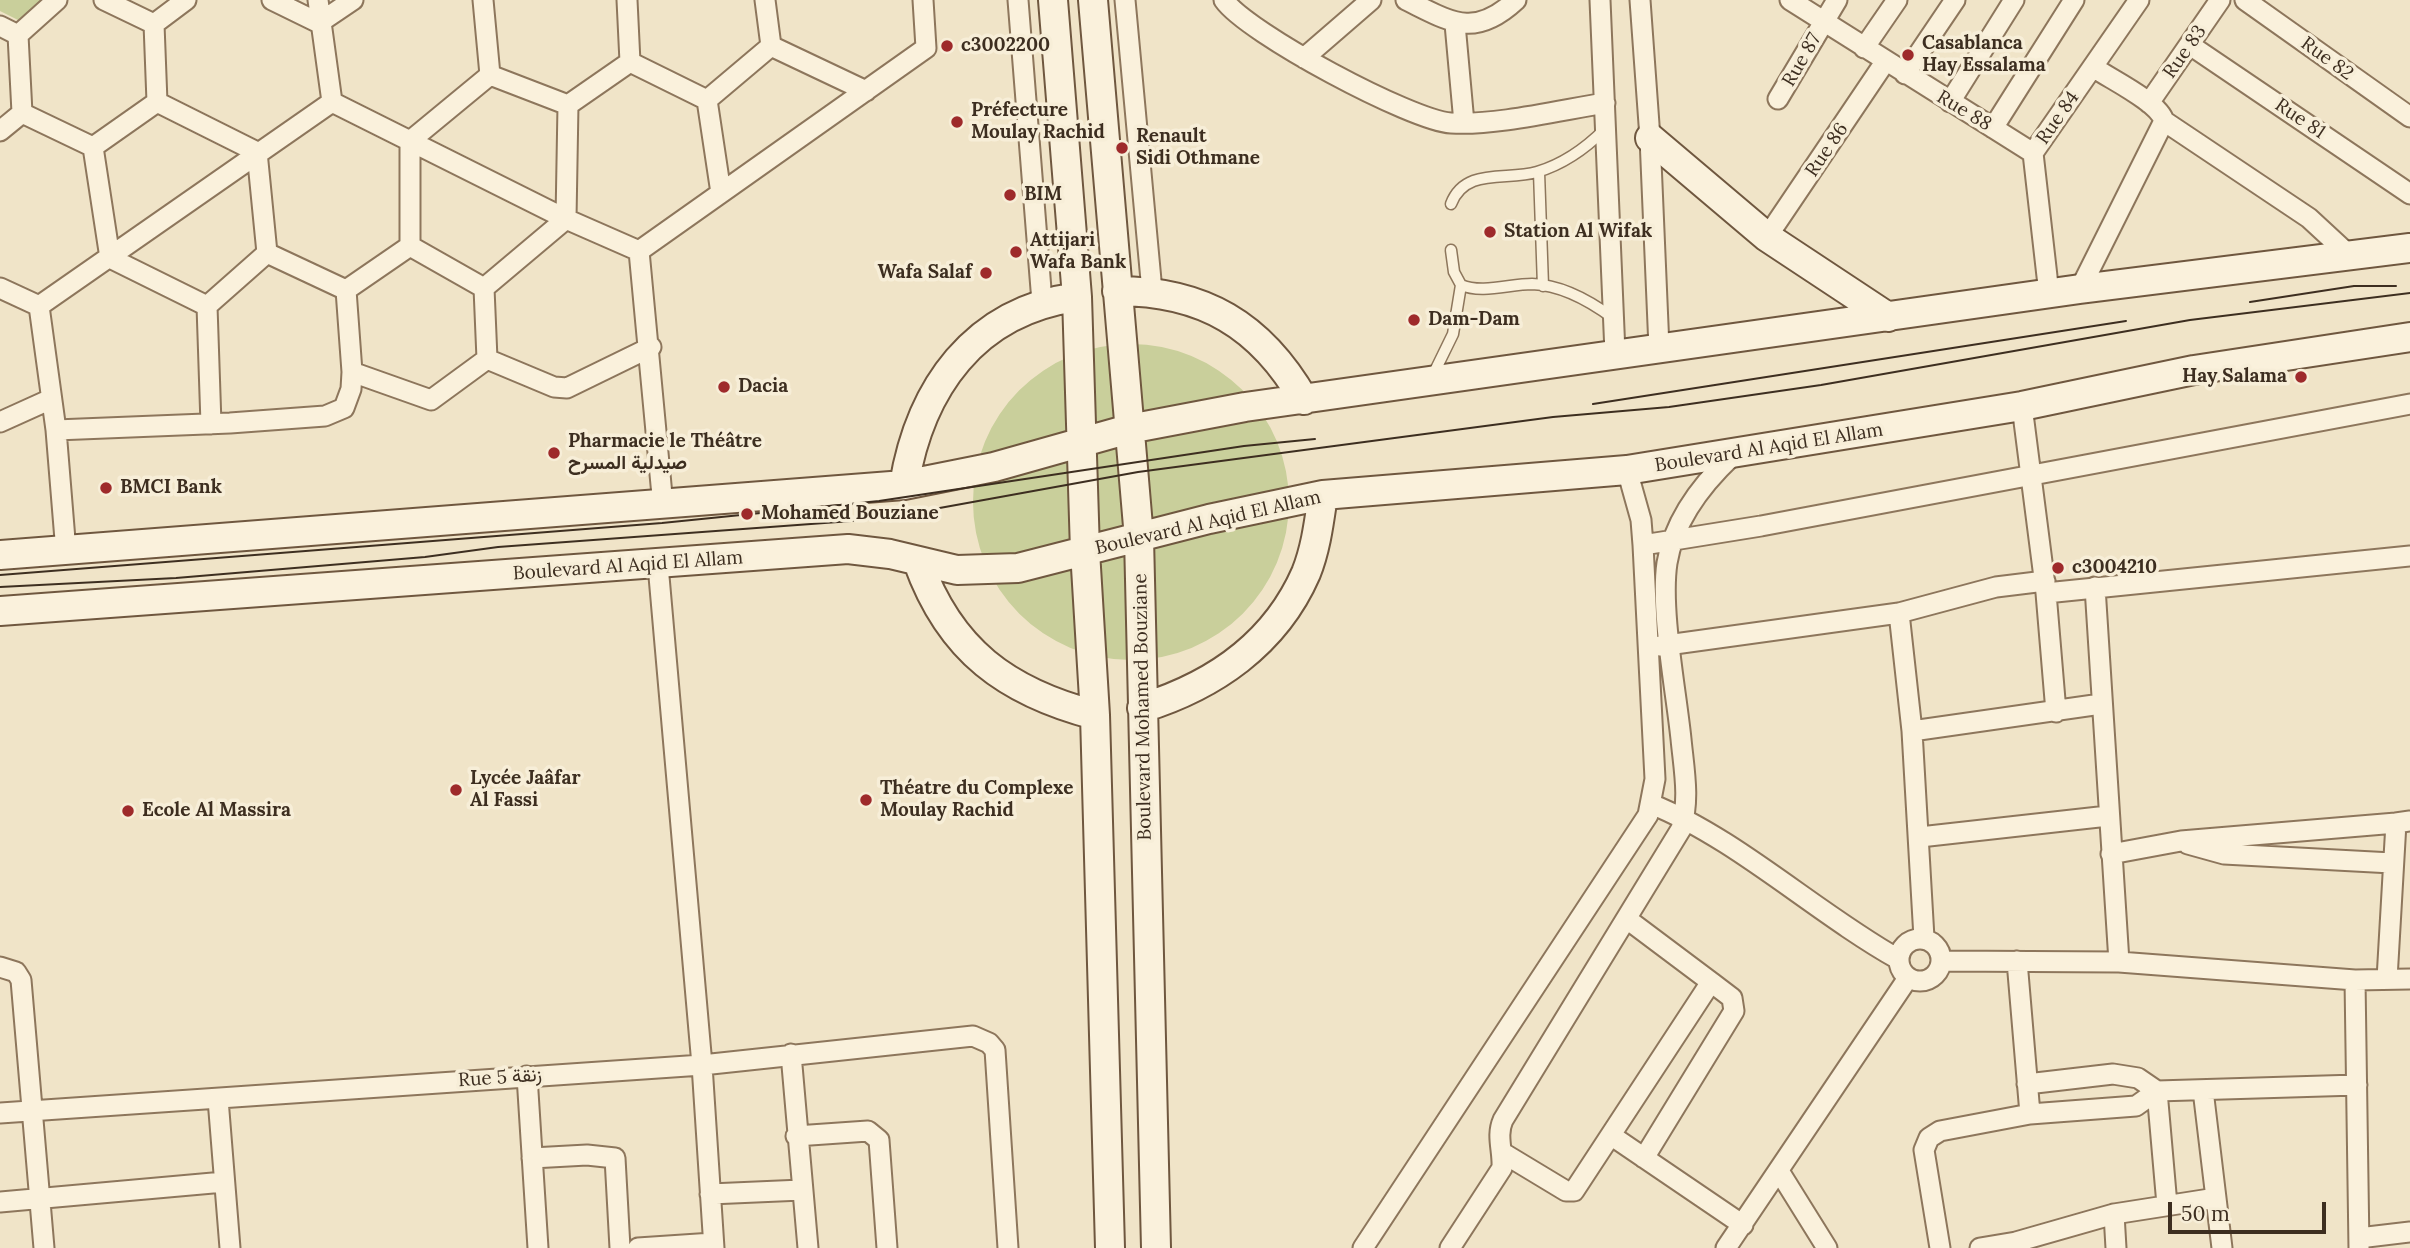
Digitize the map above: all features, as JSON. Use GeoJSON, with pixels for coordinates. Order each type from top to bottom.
{"type":"FeatureCollection","features":[{"type":"Feature","properties":{"kind":"main road"},"geometry":{"type":"LineString","coordinates":[[1053,0],[1077,298],[1085,551],[1096,715],[1110,1248]]}},
{"type":"Feature","properties":{"kind":"main road","name":"Boulevard Mohamed Bouziane"},"geometry":{"type":"LineString","coordinates":[[1093,0],[1139,538],[1156,1248]]}},
{"type":"Feature","properties":{"kind":"main road"},"geometry":{"type":"LineString","coordinates":[[1650,138],[1766,237],[1888,317]]}},
{"type":"Feature","properties":{"kind":"main road"},"geometry":{"type":"LineString","coordinates":[[0,555],[663,506],[904,485],[994,467],[1129,429],[1304,400],[1615,353],[2080,289],[2410,248]]}},
{"type":"Feature","properties":{"kind":"main road"},"geometry":{"type":"LineString","coordinates":[[1117,291],[1152,291],[1206,306],[1245,329],[1273,354],[1304,400]]}},
{"type":"Feature","properties":{"kind":"main road"},"geometry":{"type":"LineString","coordinates":[[904,485],[917,429],[937,388],[958,360],[982,337],[1011,317],[1042,302],[1077,298]]}},
{"type":"Feature","properties":{"kind":"main road","name":"Boulevard Al Aqid El Allam"},"geometry":{"type":"LineString","coordinates":[[0,611],[848,550],[890,554],[957,570],[998,570],[1209,519],[1323,495],[1627,470],[1733,455],[2022,406],[2194,370],[2410,337]]}},
{"type":"Feature","properties":{"kind":"main road"},"geometry":{"type":"LineString","coordinates":[[1142,708],[1183,695],[1217,677],[1269,630],[1290,603],[1306,573],[1317,541],[1323,495]]}},
{"type":"Feature","properties":{"kind":"main road"},"geometry":{"type":"LineString","coordinates":[[918,562],[930,597],[972,652],[998,675],[1059,706],[1096,715]]}},
{"type":"Feature","properties":{"kind":"street"},"geometry":{"type":"LineString","coordinates":[[22,113],[9,31],[57,0]]}},
{"type":"Feature","properties":{"kind":"street"},"geometry":{"type":"LineString","coordinates":[[104,0],[154,24]]}},
{"type":"Feature","properties":{"kind":"street"},"geometry":{"type":"LineString","coordinates":[[154,24],[187,0]]}},
{"type":"Feature","properties":{"kind":"street"},"geometry":{"type":"LineString","coordinates":[[272,0],[319,23]]}},
{"type":"Feature","properties":{"kind":"street"},"geometry":{"type":"LineString","coordinates":[[317,0],[332,102]]}},
{"type":"Feature","properties":{"kind":"street"},"geometry":{"type":"LineString","coordinates":[[319,23],[353,0]]}},
{"type":"Feature","properties":{"kind":"street"},"geometry":{"type":"LineString","coordinates":[[483,0],[490,75]]}},
{"type":"Feature","properties":{"kind":"street"},"geometry":{"type":"LineString","coordinates":[[627,0],[630,62]]}},
{"type":"Feature","properties":{"kind":"street"},"geometry":{"type":"LineString","coordinates":[[765,0],[771,46]]}},
{"type":"Feature","properties":{"kind":"street"},"geometry":{"type":"LineString","coordinates":[[639,251],[926,48],[923,0]]}},
{"type":"Feature","properties":{"kind":"street"},"geometry":{"type":"LineString","coordinates":[[1018,0],[1042,302]]}},
{"type":"Feature","properties":{"kind":"street"},"geometry":{"type":"LineString","coordinates":[[1125,0],[1152,291]]}},
{"type":"Feature","properties":{"kind":"street"},"geometry":{"type":"LineString","coordinates":[[1224,0],[1240,18],[1304,58],[1429,120],[1464,123],[1605,103]]}},
{"type":"Feature","properties":{"kind":"street"},"geometry":{"type":"LineString","coordinates":[[1304,58],[1371,0]]}},
{"type":"Feature","properties":{"kind":"street"},"geometry":{"type":"LineString","coordinates":[[1406,0],[1455,24],[1494,18],[1516,0]]}},
{"type":"Feature","properties":{"kind":"street"},"geometry":{"type":"LineString","coordinates":[[1600,0],[1615,353]]}},
{"type":"Feature","properties":{"kind":"street"},"geometry":{"type":"LineString","coordinates":[[1640,0],[1650,138],[1659,348]]}},
{"type":"Feature","properties":{"kind":"street","name":"Rue 88"},"geometry":{"type":"LineString","coordinates":[[1790,0],[2033,153]]}},
{"type":"Feature","properties":{"kind":"street","name":"Rue 87"},"geometry":{"type":"LineString","coordinates":[[1778,99],[1836,0]]}},
{"type":"Feature","properties":{"kind":"street"},"geometry":{"type":"LineString","coordinates":[[1864,48],[1896,0]]}},
{"type":"Feature","properties":{"kind":"street"},"geometry":{"type":"LineString","coordinates":[[1905,74],[1955,0]]}},
{"type":"Feature","properties":{"kind":"street"},"geometry":{"type":"LineString","coordinates":[[1950,102],[2014,0]]}},
{"type":"Feature","properties":{"kind":"street"},"geometry":{"type":"LineString","coordinates":[[1993,128],[2074,0]]}},
{"type":"Feature","properties":{"kind":"street","name":"Rue 84"},"geometry":{"type":"LineString","coordinates":[[2049,294],[2033,153],[2138,0]]}},
{"type":"Feature","properties":{"kind":"street","name":"Rue 83"},"geometry":{"type":"LineString","coordinates":[[2149,103],[2220,0]]}},
{"type":"Feature","properties":{"kind":"street","name":"Rue 82"},"geometry":{"type":"LineString","coordinates":[[2245,0],[2410,117]]}},
{"type":"Feature","properties":{"kind":"street"},"geometry":{"type":"LineString","coordinates":[[154,24],[156,102]]}},
{"type":"Feature","properties":{"kind":"street"},"geometry":{"type":"LineString","coordinates":[[1455,24],[1464,123]]}},
{"type":"Feature","properties":{"kind":"street","name":"Rue 81"},"geometry":{"type":"LineString","coordinates":[[2190,45],[2410,194]]}},
{"type":"Feature","properties":{"kind":"street"},"geometry":{"type":"LineString","coordinates":[[707,100],[771,46]]}},
{"type":"Feature","properties":{"kind":"street"},"geometry":{"type":"LineString","coordinates":[[771,46],[866,91]]}},
{"type":"Feature","properties":{"kind":"street"},"geometry":{"type":"LineString","coordinates":[[568,106],[630,62]]}},
{"type":"Feature","properties":{"kind":"street"},"geometry":{"type":"LineString","coordinates":[[630,62],[707,100]]}},
{"type":"Feature","properties":{"kind":"street","name":"Rue 86"},"geometry":{"type":"LineString","coordinates":[[1766,237],[1885,62]]}},
{"type":"Feature","properties":{"kind":"street"},"geometry":{"type":"LineString","coordinates":[[2080,289],[2164,125],[2162,113],[2093,67]]}},
{"type":"Feature","properties":{"kind":"street"},"geometry":{"type":"LineString","coordinates":[[490,75],[568,106]]}},
{"type":"Feature","properties":{"kind":"street"},"geometry":{"type":"LineString","coordinates":[[410,141],[490,75]]}},
{"type":"Feature","properties":{"kind":"street"},"geometry":{"type":"LineString","coordinates":[[707,100],[721,193]]}},
{"type":"Feature","properties":{"kind":"street"},"geometry":{"type":"LineString","coordinates":[[93,147],[156,102]]}},
{"type":"Feature","properties":{"kind":"street"},"geometry":{"type":"LineString","coordinates":[[156,102],[257,152]]}},
{"type":"Feature","properties":{"kind":"street"},"geometry":{"type":"LineString","coordinates":[[332,102],[566,219],[639,251]]}},
{"type":"Feature","properties":{"kind":"street"},"geometry":{"type":"LineString","coordinates":[[39,306],[332,102]]}},
{"type":"Feature","properties":{"kind":"street"},"geometry":{"type":"LineString","coordinates":[[484,288],[566,219],[568,106]]}},
{"type":"Feature","properties":{"kind":"street"},"geometry":{"type":"LineString","coordinates":[[0,131],[22,113]]}},
{"type":"Feature","properties":{"kind":"street"},"geometry":{"type":"LineString","coordinates":[[22,113],[93,147]]}},
{"type":"Feature","properties":{"kind":"street"},"geometry":{"type":"LineString","coordinates":[[2164,125],[2309,218],[2349,255]]}},
{"type":"Feature","properties":{"kind":"street"},"geometry":{"type":"LineString","coordinates":[[410,141],[410,246]]}},
{"type":"Feature","properties":{"kind":"street"},"geometry":{"type":"LineString","coordinates":[[93,147],[110,258]]}},
{"type":"Feature","properties":{"kind":"street"},"geometry":{"type":"LineString","coordinates":[[257,152],[267,253]]}},
{"type":"Feature","properties":{"kind":"street"},"geometry":{"type":"LineString","coordinates":[[410,246],[484,288]]}},
{"type":"Feature","properties":{"kind":"street"},"geometry":{"type":"LineString","coordinates":[[346,290],[410,246]]}},
{"type":"Feature","properties":{"kind":"street"},"geometry":{"type":"LineString","coordinates":[[639,251],[663,506]]}},
{"type":"Feature","properties":{"kind":"street"},"geometry":{"type":"LineString","coordinates":[[267,253],[346,290]]}},
{"type":"Feature","properties":{"kind":"street"},"geometry":{"type":"LineString","coordinates":[[207,306],[267,253]]}},
{"type":"Feature","properties":{"kind":"street"},"geometry":{"type":"LineString","coordinates":[[110,258],[207,306]]}},
{"type":"Feature","properties":{"kind":"street"},"geometry":{"type":"LineString","coordinates":[[0,288],[39,306]]}},
{"type":"Feature","properties":{"kind":"street"},"geometry":{"type":"LineString","coordinates":[[484,288],[487,359]]}},
{"type":"Feature","properties":{"kind":"street"},"geometry":{"type":"LineString","coordinates":[[56,430],[211,424],[339,412],[347,402],[352,372],[346,290]]}},
{"type":"Feature","properties":{"kind":"street"},"geometry":{"type":"LineString","coordinates":[[39,306],[56,430],[66,552]]}},
{"type":"Feature","properties":{"kind":"street"},"geometry":{"type":"LineString","coordinates":[[207,306],[211,424]]}},
{"type":"Feature","properties":{"kind":"street"},"geometry":{"type":"LineString","coordinates":[[487,359],[561,388],[573,386],[650,347]]}},
{"type":"Feature","properties":{"kind":"street"},"geometry":{"type":"LineString","coordinates":[[352,372],[431,400],[487,359]]}},
{"type":"Feature","properties":{"kind":"street"},"geometry":{"type":"LineString","coordinates":[[0,422],[51,399]]}},
{"type":"Feature","properties":{"kind":"street"},"geometry":{"type":"LineString","coordinates":[[1643,545],[1673,542],[2410,404]]}},
{"type":"Feature","properties":{"kind":"street"},"geometry":{"type":"LineString","coordinates":[[2022,406],[2045,587],[2056,712]]}},
{"type":"Feature","properties":{"kind":"street"},"geometry":{"type":"LineString","coordinates":[[1450,1248],[1502,1168],[1503,1153],[1498,1136],[1503,1119],[1676,840],[1684,817],[1687,792],[1666,583],[1673,542],[1696,494],[1733,455]]}},
{"type":"Feature","properties":{"kind":"street"},"geometry":{"type":"LineString","coordinates":[[1363,1248],[1643,825],[1651,804],[1655,779],[1643,545],[1640,520],[1627,470]]}},
{"type":"Feature","properties":{"kind":"street"},"geometry":{"type":"LineString","coordinates":[[1648,646],[1899,613],[1996,587],[2095,587],[2410,556]]}},
{"type":"Feature","properties":{"kind":"street"},"geometry":{"type":"LineString","coordinates":[[638,1248],[713,1246],[702,1065],[658,565]]}},
{"type":"Feature","properties":{"kind":"street"},"geometry":{"type":"LineString","coordinates":[[2095,587],[2119,962]]}},
{"type":"Feature","properties":{"kind":"street"},"geometry":{"type":"LineString","coordinates":[[1899,613],[1912,731],[1924,938]]}},
{"type":"Feature","properties":{"kind":"street"},"geometry":{"type":"LineString","coordinates":[[1912,731],[2101,704]]}},
{"type":"Feature","properties":{"kind":"street"},"geometry":{"type":"LineString","coordinates":[[1651,804],[1684,817],[1836,922],[1898,959],[1908,978],[1923,981],[1930,979],[1940,968],[1941,961],[1937,946],[1924,938],[1907,943],[1898,959]]}},
{"type":"Feature","properties":{"kind":"street"},"geometry":{"type":"LineString","coordinates":[[1920,837],[2108,816]]}},
{"type":"Feature","properties":{"kind":"street"},"geometry":{"type":"LineString","coordinates":[[2111,854],[2181,841],[2403,822],[2392,863],[2387,979]]}},
{"type":"Feature","properties":{"kind":"street"},"geometry":{"type":"LineString","coordinates":[[2181,841],[2224,854],[2392,863]]}},
{"type":"Feature","properties":{"kind":"street"},"geometry":{"type":"LineString","coordinates":[[1627,919],[1732,998],[1734,1011],[1644,1158]]}},
{"type":"Feature","properties":{"kind":"street"},"geometry":{"type":"LineString","coordinates":[[1941,961],[2119,962],[2356,980],[2410,979]]}},
{"type":"Feature","properties":{"kind":"street"},"geometry":{"type":"LineString","coordinates":[[2017,961],[2030,1114]]}},
{"type":"Feature","properties":{"kind":"street"},"geometry":{"type":"LineString","coordinates":[[0,967],[12,969],[20,976],[44,1248]]}},
{"type":"Feature","properties":{"kind":"street"},"geometry":{"type":"LineString","coordinates":[[1726,1248],[1908,978]]}},
{"type":"Feature","properties":{"kind":"street"},"geometry":{"type":"LineString","coordinates":[[2356,980],[2359,1243],[2410,1232]]}},
{"type":"Feature","properties":{"kind":"street"},"geometry":{"type":"LineString","coordinates":[[1503,1153],[1570,1193],[1612,1136],[1711,982]]}},
{"type":"Feature","properties":{"kind":"street","name":"Rue 5 زنقة"},"geometry":{"type":"LineString","coordinates":[[0,1114],[702,1065],[973,1036],[989,1043],[995,1051],[1008,1248]]}},
{"type":"Feature","properties":{"kind":"street"},"geometry":{"type":"LineString","coordinates":[[791,1054],[796,1136],[808,1248]]}},
{"type":"Feature","properties":{"kind":"street"},"geometry":{"type":"LineString","coordinates":[[2028,1084],[2113,1074],[2138,1078],[2157,1091]]}},
{"type":"Feature","properties":{"kind":"street"},"geometry":{"type":"LineString","coordinates":[[527,1076],[538,1248]]}},
{"type":"Feature","properties":{"kind":"street"},"geometry":{"type":"LineString","coordinates":[[1940,1248],[1924,1150],[1929,1138],[1940,1131],[2030,1114],[2136,1106],[2157,1091],[2357,1085]]}},
{"type":"Feature","properties":{"kind":"street"},"geometry":{"type":"LineString","coordinates":[[2203,1090],[2222,1248]]}},
{"type":"Feature","properties":{"kind":"street"},"geometry":{"type":"LineString","coordinates":[[2157,1091],[2167,1205]]}},
{"type":"Feature","properties":{"kind":"street"},"geometry":{"type":"LineString","coordinates":[[218,1099],[230,1248]]}},
{"type":"Feature","properties":{"kind":"street"},"geometry":{"type":"LineString","coordinates":[[796,1136],[868,1131],[876,1135],[887,1248]]}},
{"type":"Feature","properties":{"kind":"street"},"geometry":{"type":"LineString","coordinates":[[1612,1136],[1743,1225]]}},
{"type":"Feature","properties":{"kind":"street"},"geometry":{"type":"LineString","coordinates":[[532,1158],[587,1155],[615,1158],[620,1248]]}},
{"type":"Feature","properties":{"kind":"street"},"geometry":{"type":"LineString","coordinates":[[1779,1171],[1827,1248]]}},
{"type":"Feature","properties":{"kind":"street"},"geometry":{"type":"LineString","coordinates":[[0,1202],[224,1182]]}},
{"type":"Feature","properties":{"kind":"street"},"geometry":{"type":"LineString","coordinates":[[710,1194],[802,1190]]}},
{"type":"Feature","properties":{"kind":"street"},"geometry":{"type":"LineString","coordinates":[[1980,1248],[2042,1241],[2114,1214],[2216,1198]]}},
{"type":"Feature","properties":{"kind":"street"},"geometry":{"type":"LineString","coordinates":[[2114,1214],[2116,1248]]}},
{"type":"Feature","properties":{"kind":"lane"},"geometry":{"type":"LineString","coordinates":[[1451,204],[1455,194],[1469,182],[1539,172],[1575,155],[1605,128]]}},
{"type":"Feature","properties":{"kind":"lane"},"geometry":{"type":"LineString","coordinates":[[1539,172],[1543,286]]}},
{"type":"Feature","properties":{"kind":"lane"},"geometry":{"type":"LineString","coordinates":[[1429,381],[1453,334],[1461,285],[1454,272],[1451,250]]}},
{"type":"Feature","properties":{"kind":"lane"},"geometry":{"type":"LineString","coordinates":[[1461,285],[1473,288],[1543,286],[1582,298],[1615,319]]}},
{"type":"Feature","properties":{"kind":"green space"},"geometry":{"type":"Polygon","coordinates":[[[0,0],[46,0],[20,21],[0,11],[0,0]]]}},
{"type":"Feature","properties":{"kind":"green space"},"geometry":{"type":"Polygon","coordinates":[[[1115,344],[1147,344],[1177,350],[1206,362],[1232,379],[1254,401],[1271,427],[1283,456],[1289,502],[1283,548],[1271,577],[1254,603],[1232,625],[1206,642],[1177,654],[1147,660],[1115,660],[1085,654],[1056,642],[1030,625],[1008,603],[991,577],[979,548],[973,518],[973,486],[979,456],[991,427],[1008,401],[1030,379],[1056,362],[1085,350],[1115,344]]]}},
{"type":"Feature","properties":{"kind":"tram line"},"geometry":{"type":"LineString","coordinates":[[2250,302],[2354,286],[2396,286]]}},
{"type":"Feature","properties":{"kind":"tram line"},"geometry":{"type":"LineString","coordinates":[[0,587],[176,578],[425,557],[498,547],[879,519],[1138,472],[1553,417],[1669,407],[1821,385],[2190,320],[2410,293]]}},
{"type":"Feature","properties":{"kind":"tram line"},"geometry":{"type":"LineString","coordinates":[[1593,404],[2126,321]]}},
{"type":"Feature","properties":{"kind":"tram line"},"geometry":{"type":"LineString","coordinates":[[0,575],[662,523],[879,501],[1244,446],[1315,439]]}},
{"type":"Feature","properties":{"kind":"place","name":"c3002200"},"geometry":{"type":"Point","coordinates":[947,46]}},
{"type":"Feature","properties":{"kind":"place","name":"Casablanca Hay Essalama"},"geometry":{"type":"Point","coordinates":[1908,55]}},
{"type":"Feature","properties":{"kind":"place","name":"Préfecture Moulay Rachid"},"geometry":{"type":"Point","coordinates":[957,122]}},
{"type":"Feature","properties":{"kind":"place","name":"Renault Sidi Othmane"},"geometry":{"type":"Point","coordinates":[1122,148]}},
{"type":"Feature","properties":{"kind":"place","name":"BIM"},"geometry":{"type":"Point","coordinates":[1010,195]}},
{"type":"Feature","properties":{"kind":"place","name":"Station Al Wifak"},"geometry":{"type":"Point","coordinates":[1490,232]}},
{"type":"Feature","properties":{"kind":"place","name":"Attijari Wafa Bank"},"geometry":{"type":"Point","coordinates":[1016,252]}},
{"type":"Feature","properties":{"kind":"place","name":"Wafa Salaf"},"geometry":{"type":"Point","coordinates":[986,273]}},
{"type":"Feature","properties":{"kind":"place","name":"Dam-Dam"},"geometry":{"type":"Point","coordinates":[1414,320]}},
{"type":"Feature","properties":{"kind":"place","name":"Hay Salama"},"geometry":{"type":"Point","coordinates":[2301,377]}},
{"type":"Feature","properties":{"kind":"place","name":"Dacia"},"geometry":{"type":"Point","coordinates":[724,387]}},
{"type":"Feature","properties":{"kind":"place","name":"Pharmacie le Théâtre صيدلية المسرح"},"geometry":{"type":"Point","coordinates":[554,453]}},
{"type":"Feature","properties":{"kind":"place","name":"BMCI Bank"},"geometry":{"type":"Point","coordinates":[106,488]}},
{"type":"Feature","properties":{"kind":"place","name":"Mohamed Bouziane"},"geometry":{"type":"Point","coordinates":[747,514]}},
{"type":"Feature","properties":{"kind":"place","name":"c3004210"},"geometry":{"type":"Point","coordinates":[2058,568]}},
{"type":"Feature","properties":{"kind":"place","name":"Lycée Jaâfar Al Fassi"},"geometry":{"type":"Point","coordinates":[456,790]}},
{"type":"Feature","properties":{"kind":"place","name":"Théatre du Complexe Moulay Rachid"},"geometry":{"type":"Point","coordinates":[866,800]}},
{"type":"Feature","properties":{"kind":"place","name":"Ecole Al Massira"},"geometry":{"type":"Point","coordinates":[128,811]}}]}
